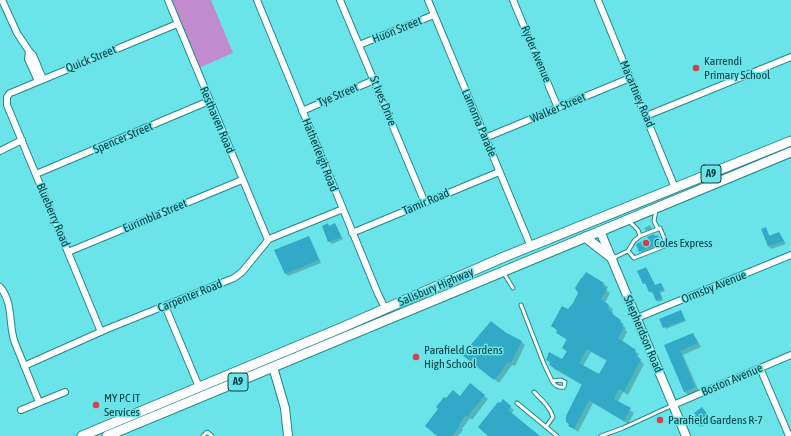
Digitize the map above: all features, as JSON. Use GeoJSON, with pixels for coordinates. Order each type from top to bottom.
{"type":"FeatureCollection","features":[{"type":"Feature","properties":{"kind":"main road","name":"Salisbury Highway"},"geometry":{"type":"LineString","coordinates":[[82,436],[531,247],[791,141]]}},
{"type":"Feature","properties":{"kind":"main road","name":"Salisbury Highway"},"geometry":{"type":"LineString","coordinates":[[107,436],[585,237],[602,233],[656,208],[791,152]]}},
{"type":"Feature","properties":{"kind":"main road"},"geometry":{"type":"LineString","coordinates":[[675,188],[680,198]]}},
{"type":"Feature","properties":{"kind":"main road"},"geometry":{"type":"LineString","coordinates":[[596,220],[602,233]]}},
{"type":"Feature","properties":{"kind":"main road"},"geometry":{"type":"LineString","coordinates":[[585,237],[612,258]]}},
{"type":"Feature","properties":{"kind":"main road"},"geometry":{"type":"LineString","coordinates":[[385,308],[390,319]]}},
{"type":"Feature","properties":{"kind":"main road"},"geometry":{"type":"LineString","coordinates":[[269,358],[273,367]]}},
{"type":"Feature","properties":{"kind":"main road"},"geometry":{"type":"LineString","coordinates":[[199,387],[203,396]]}},
{"type":"Feature","properties":{"kind":"street"},"geometry":{"type":"LineString","coordinates":[[2,0],[14,29],[33,56],[40,80]]}},
{"type":"Feature","properties":{"kind":"street","name":"Resthaven Road"},"geometry":{"type":"LineString","coordinates":[[168,0],[268,240]]}},
{"type":"Feature","properties":{"kind":"street","name":"Hatherleigh Road"},"geometry":{"type":"LineString","coordinates":[[257,0],[342,209],[385,308]]}},
{"type":"Feature","properties":{"kind":"street","name":"St Ives Drive"},"geometry":{"type":"LineString","coordinates":[[340,0],[425,203]]}},
{"type":"Feature","properties":{"kind":"street","name":"Lamorna Parade"},"geometry":{"type":"LineString","coordinates":[[428,0],[531,247]]}},
{"type":"Feature","properties":{"kind":"street","name":"Ryder Avenue"},"geometry":{"type":"LineString","coordinates":[[513,0],[558,108]]}},
{"type":"Feature","properties":{"kind":"street","name":"Macartney Road"},"geometry":{"type":"LineString","coordinates":[[598,0],[675,188]]}},
{"type":"Feature","properties":{"kind":"street","name":"Huon Street"},"geometry":{"type":"LineString","coordinates":[[359,45],[434,14]]}},
{"type":"Feature","properties":{"kind":"street","name":"Quick Street"},"geometry":{"type":"LineString","coordinates":[[7,97],[10,93],[40,80],[178,24]]}},
{"type":"Feature","properties":{"kind":"street"},"geometry":{"type":"LineString","coordinates":[[646,116],[791,58]]}},
{"type":"Feature","properties":{"kind":"street","name":"Walker Street"},"geometry":{"type":"LineString","coordinates":[[485,138],[630,78]]}},
{"type":"Feature","properties":{"kind":"street","name":"Tye Street"},"geometry":{"type":"LineString","coordinates":[[302,111],[374,80]]}},
{"type":"Feature","properties":{"kind":"street","name":"Blueberry Road"},"geometry":{"type":"LineString","coordinates":[[7,97],[6,103],[102,332]]}},
{"type":"Feature","properties":{"kind":"street","name":"Spencer Street"},"geometry":{"type":"LineString","coordinates":[[36,174],[210,101]]}},
{"type":"Feature","properties":{"kind":"street"},"geometry":{"type":"LineString","coordinates":[[0,146],[17,140],[22,140]]}},
{"type":"Feature","properties":{"kind":"street"},"geometry":{"type":"LineString","coordinates":[[0,151],[22,140]]}},
{"type":"Feature","properties":{"kind":"street","name":"Tamir Road"},"geometry":{"type":"LineString","coordinates":[[352,233],[499,172]]}},
{"type":"Feature","properties":{"kind":"street","name":"Eurimbla Street"},"geometry":{"type":"LineString","coordinates":[[68,252],[242,180]]}},
{"type":"Feature","properties":{"kind":"street","name":"Carpenter Road"},"geometry":{"type":"LineString","coordinates":[[24,366],[238,276],[268,240],[342,209]]}},
{"type":"Feature","properties":{"kind":"street","name":"Shepherdson Road"},"geometry":{"type":"LineString","coordinates":[[602,233],[686,436]]}},
{"type":"Feature","properties":{"kind":"street","name":"Ormsby Avenue"},"geometry":{"type":"LineString","coordinates":[[637,318],[791,255]]}},
{"type":"Feature","properties":{"kind":"street"},"geometry":{"type":"LineString","coordinates":[[0,287],[3,290],[9,306],[13,338],[39,402]]}},
{"type":"Feature","properties":{"kind":"street"},"geometry":{"type":"LineString","coordinates":[[165,306],[199,387]]}},
{"type":"Feature","properties":{"kind":"street","name":"Boston Avenue"},"geometry":{"type":"LineString","coordinates":[[673,405],[791,355]]}},
{"type":"Feature","properties":{"kind":"street"},"geometry":{"type":"LineString","coordinates":[[273,367],[285,408],[288,436]]}},
{"type":"Feature","properties":{"kind":"street"},"geometry":{"type":"LineString","coordinates":[[760,368],[789,436]]}},
{"type":"Feature","properties":{"kind":"street"},"geometry":{"type":"LineString","coordinates":[[21,410],[65,392]]}},
{"type":"Feature","properties":{"kind":"lane"},"geometry":{"type":"LineString","coordinates":[[628,250],[634,258],[667,245],[660,228],[658,229],[654,221],[656,208]]}},
{"type":"Feature","properties":{"kind":"lane"},"geometry":{"type":"LineString","coordinates":[[632,219],[640,236]]}},
{"type":"Feature","properties":{"kind":"lane"},"geometry":{"type":"LineString","coordinates":[[612,258],[628,250],[634,241],[640,236],[658,229]]}},
{"type":"Feature","properties":{"kind":"lane"},"geometry":{"type":"LineString","coordinates":[[503,272],[513,288]]}},
{"type":"Feature","properties":{"kind":"lane"},"geometry":{"type":"LineString","coordinates":[[521,305],[544,364],[552,380]]}},
{"type":"Feature","properties":{"kind":"lane"},"geometry":{"type":"LineString","coordinates":[[534,392],[552,413],[553,417],[546,427]]}},
{"type":"Feature","properties":{"kind":"lane"},"geometry":{"type":"LineString","coordinates":[[517,403],[557,436]]}},
{"type":"Feature","properties":{"kind":"lane"},"geometry":{"type":"LineString","coordinates":[[601,436],[623,428],[673,405]]}},
{"type":"Feature","properties":{"kind":"lane"},"geometry":{"type":"LineString","coordinates":[[203,436],[207,432],[212,436]]}},
{"type":"Feature","properties":{"kind":"shaded area"},"geometry":{"type":"Polygon","coordinates":[[[168,0],[211,0],[233,53],[196,69],[168,0]]]}},
{"type":"Feature","properties":{"kind":"building"},"geometry":{"type":"Polygon","coordinates":[[[328,223],[329,226],[335,223],[341,237],[328,242],[322,226],[328,223]]]}},
{"type":"Feature","properties":{"kind":"building"},"geometry":{"type":"Polygon","coordinates":[[[766,227],[769,236],[779,232],[784,241],[768,246],[761,229],[766,227]]]}},
{"type":"Feature","properties":{"kind":"building"},"geometry":{"type":"Polygon","coordinates":[[[654,234],[655,236],[658,235],[661,243],[639,252],[636,244],[648,239],[647,237],[654,234]]]}},
{"type":"Feature","properties":{"kind":"building"},"geometry":{"type":"Polygon","coordinates":[[[309,236],[319,260],[285,274],[274,250],[309,236]]]}},
{"type":"Feature","properties":{"kind":"building"},"geometry":{"type":"Polygon","coordinates":[[[646,267],[655,285],[661,283],[664,290],[659,291],[662,298],[656,301],[652,291],[649,292],[645,283],[643,284],[637,271],[646,267]]]}},
{"type":"Feature","properties":{"kind":"building"},"geometry":{"type":"Polygon","coordinates":[[[586,272],[604,283],[603,286],[607,289],[601,299],[609,305],[607,309],[613,312],[612,314],[621,320],[620,322],[624,327],[618,338],[636,350],[635,352],[637,357],[641,359],[624,392],[619,389],[614,399],[631,408],[624,421],[589,400],[574,429],[568,426],[569,424],[566,422],[566,416],[582,384],[549,365],[551,362],[546,360],[549,352],[562,359],[567,351],[562,348],[567,339],[556,333],[557,330],[551,326],[562,306],[568,309],[573,303],[578,293],[575,288],[586,272]],[[587,349],[579,363],[599,374],[607,360],[587,349]]]}},
{"type":"Feature","properties":{"kind":"building"},"geometry":{"type":"Polygon","coordinates":[[[681,310],[685,320],[663,328],[659,319],[681,310]]]}},
{"type":"Feature","properties":{"kind":"building"},"geometry":{"type":"Polygon","coordinates":[[[491,321],[505,332],[522,341],[511,363],[508,362],[494,380],[462,355],[491,321]]]}},
{"type":"Feature","properties":{"kind":"building"},"geometry":{"type":"Polygon","coordinates":[[[693,333],[698,343],[680,351],[695,387],[684,392],[664,345],[693,333]]]}},
{"type":"Feature","properties":{"kind":"building"},"geometry":{"type":"Polygon","coordinates":[[[470,383],[485,395],[467,417],[466,415],[452,436],[437,436],[425,426],[438,409],[436,407],[444,397],[446,398],[453,390],[460,396],[470,383]]]}},
{"type":"Feature","properties":{"kind":"building"},"geometry":{"type":"Polygon","coordinates":[[[503,399],[511,406],[508,410],[540,436],[488,436],[478,427],[498,402],[500,403],[503,399]]]}},
{"type":"Feature","properties":{"kind":"building"},"geometry":{"type":"Polygon","coordinates":[[[702,407],[711,419],[699,426],[693,418],[696,415],[694,413],[702,407]]]}},
{"type":"Feature","properties":{"kind":"place","name":"Karrendi Primary School"},"geometry":{"type":"Point","coordinates":[696,68]}},
{"type":"Feature","properties":{"kind":"place","name":"Coles Express"},"geometry":{"type":"Point","coordinates":[646,243]}},
{"type":"Feature","properties":{"kind":"place","name":"Parafield Gardens High School"},"geometry":{"type":"Point","coordinates":[416,357]}},
{"type":"Feature","properties":{"kind":"place","name":"MY PC IT Services"},"geometry":{"type":"Point","coordinates":[96,405]}},
{"type":"Feature","properties":{"kind":"place","name":"Parafield Gardens R-7"},"geometry":{"type":"Point","coordinates":[660,420]}}]}
